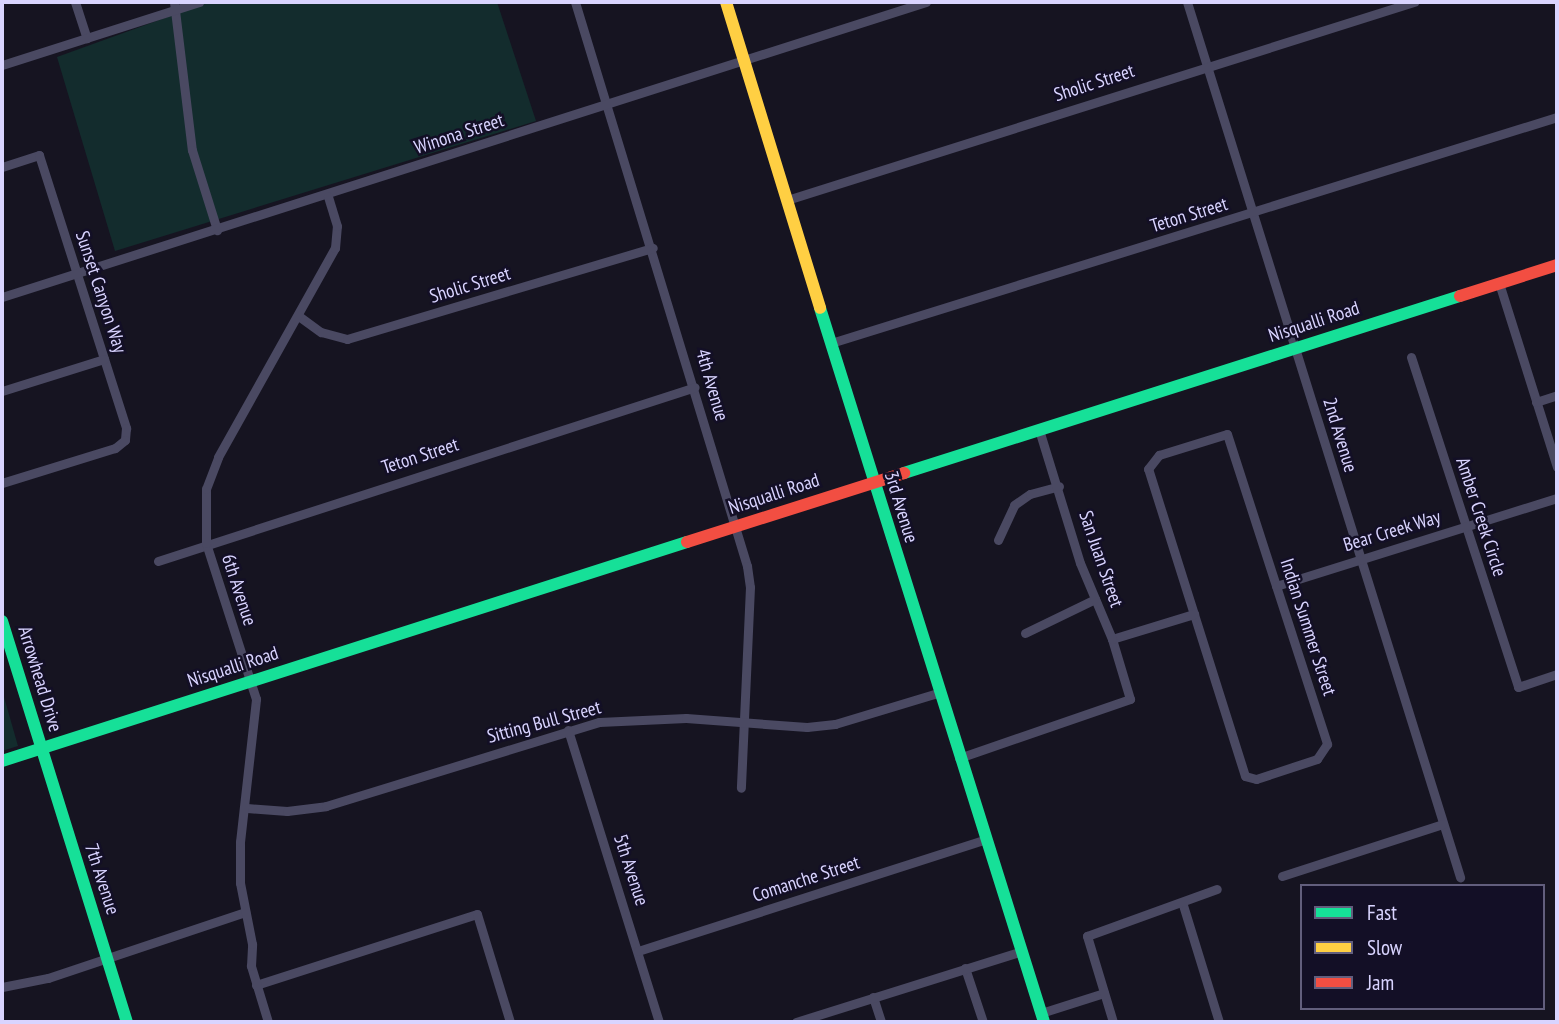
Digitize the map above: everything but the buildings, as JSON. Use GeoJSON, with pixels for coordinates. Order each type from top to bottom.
{"type":"FeatureCollection","features":[{"type":"Feature","properties":{"kind":"main road","name":"3rd Avenue"},"geometry":{"type":"LineString","coordinates":[[726,2],[937,693],[1042,1018]]}},
{"type":"Feature","properties":{"kind":"main road","name":"Nisqualli Road"},"geometry":{"type":"LineString","coordinates":[[2,761],[1557,265]]}},
{"type":"Feature","properties":{"kind":"main road","name":"Arrowhead Drive"},"geometry":{"type":"LineString","coordinates":[[2,621],[41,748]]}},
{"type":"Feature","properties":{"kind":"main road","name":"7th Avenue"},"geometry":{"type":"LineString","coordinates":[[41,748],[127,1022]]}},
{"type":"Feature","properties":{"kind":"street"},"geometry":{"type":"LineString","coordinates":[[75,2],[87,38]]}},
{"type":"Feature","properties":{"kind":"street"},"geometry":{"type":"LineString","coordinates":[[2,65],[87,38],[175,5],[199,2]]}},
{"type":"Feature","properties":{"kind":"street","name":"4th Avenue"},"geometry":{"type":"LineString","coordinates":[[575,2],[695,387],[750,587],[741,788]]}},
{"type":"Feature","properties":{"kind":"street","name":"Winona Street"},"geometry":{"type":"LineString","coordinates":[[2,297],[328,196],[607,103],[926,2]]}},
{"type":"Feature","properties":{"kind":"street","name":"2nd Avenue"},"geometry":{"type":"LineString","coordinates":[[1187,2],[1209,64],[1460,877]]}},
{"type":"Feature","properties":{"kind":"street","name":"Sholic Street"},"geometry":{"type":"LineString","coordinates":[[787,200],[1209,64],[1413,2]]}},
{"type":"Feature","properties":{"kind":"street"},"geometry":{"type":"LineString","coordinates":[[175,5],[189,131],[199,179],[217,230]]}},
{"type":"Feature","properties":{"kind":"street","name":"Teton Street"},"geometry":{"type":"LineString","coordinates":[[831,343],[1557,117]]}},
{"type":"Feature","properties":{"kind":"street","name":"Sunset Canyon Way"},"geometry":{"type":"LineString","coordinates":[[2,167],[39,155],[126,428],[125,440],[115,448],[2,483]]}},
{"type":"Feature","properties":{"kind":"street","name":"6th Avenue"},"geometry":{"type":"LineString","coordinates":[[268,1022],[256,985],[245,912],[240,842],[247,808],[257,711],[206,543],[206,489],[218,457],[300,317],[335,248],[337,226],[328,196]]}},
{"type":"Feature","properties":{"kind":"street","name":"Sholic Street"},"geometry":{"type":"LineString","coordinates":[[300,317],[321,332],[347,339],[653,248]]}},
{"type":"Feature","properties":{"kind":"street"},"geometry":{"type":"LineString","coordinates":[[1499,284],[1557,467]]}},
{"type":"Feature","properties":{"kind":"street","name":"Amber Creek Circle"},"geometry":{"type":"LineString","coordinates":[[1411,357],[1518,687],[1557,674]]}},
{"type":"Feature","properties":{"kind":"street"},"geometry":{"type":"LineString","coordinates":[[2,391],[104,359]]}},
{"type":"Feature","properties":{"kind":"street","name":"Teton Street"},"geometry":{"type":"LineString","coordinates":[[158,561],[206,543],[695,387]]}},
{"type":"Feature","properties":{"kind":"street"},"geometry":{"type":"LineString","coordinates":[[1536,402],[1557,395]]}},
{"type":"Feature","properties":{"kind":"street","name":"San Juan Street"},"geometry":{"type":"LineString","coordinates":[[959,758],[1130,699],[1112,639],[1095,599],[1039,430]]}},
{"type":"Feature","properties":{"kind":"street","name":"Indian Summer Street"},"geometry":{"type":"LineString","coordinates":[[1227,434],[1276,586],[1327,744],[1317,759],[1249,779],[1148,468],[1150,461],[1227,434]]}},
{"type":"Feature","properties":{"kind":"street"},"geometry":{"type":"LineString","coordinates":[[999,540],[1014,505],[1030,494],[1059,486]]}},
{"type":"Feature","properties":{"kind":"street","name":"Bear Creek Way"},"geometry":{"type":"LineString","coordinates":[[1276,586],[1557,498]]}},
{"type":"Feature","properties":{"kind":"street"},"geometry":{"type":"LineString","coordinates":[[1025,633],[1095,599]]}},
{"type":"Feature","properties":{"kind":"street"},"geometry":{"type":"LineString","coordinates":[[1112,639],[1194,614]]}},
{"type":"Feature","properties":{"kind":"street","name":"Sitting Bull Street"},"geometry":{"type":"LineString","coordinates":[[247,808],[287,811],[326,806],[568,730],[645,719],[835,724],[937,693]]}},
{"type":"Feature","properties":{"kind":"street","name":"5th Avenue"},"geometry":{"type":"LineString","coordinates":[[568,730],[659,1022]]}},
{"type":"Feature","properties":{"kind":"street"},"geometry":{"type":"LineString","coordinates":[[1282,876],[1443,824]]}},
{"type":"Feature","properties":{"kind":"street","name":"Comanche Street"},"geometry":{"type":"LineString","coordinates":[[638,951],[983,840]]}},
{"type":"Feature","properties":{"kind":"street"},"geometry":{"type":"LineString","coordinates":[[1113,1022],[1087,936],[1183,905],[1217,889]]}},
{"type":"Feature","properties":{"kind":"street"},"geometry":{"type":"LineString","coordinates":[[1183,905],[1219,1022]]}},
{"type":"Feature","properties":{"kind":"street"},"geometry":{"type":"LineString","coordinates":[[2,987],[107,959],[245,912]]}},
{"type":"Feature","properties":{"kind":"street"},"geometry":{"type":"LineString","coordinates":[[256,985],[477,914],[510,1022]]}},
{"type":"Feature","properties":{"kind":"street"},"geometry":{"type":"LineString","coordinates":[[796,1022],[1022,951]]}},
{"type":"Feature","properties":{"kind":"street"},"geometry":{"type":"LineString","coordinates":[[965,968],[983,1022]]}},
{"type":"Feature","properties":{"kind":"street"},"geometry":{"type":"LineString","coordinates":[[1042,1018],[1104,993]]}},
{"type":"Feature","properties":{"kind":"street"},"geometry":{"type":"LineString","coordinates":[[873,998],[881,1022]]}},
{"type":"Feature","properties":{"kind":"green space"},"geometry":{"type":"Polygon","coordinates":[[[209,2],[497,2],[536,121],[115,251],[57,57],[209,2]]]}},
{"type":"Feature","properties":{"kind":"green space"},"geometry":{"type":"Polygon","coordinates":[[[2,690],[18,746],[2,751],[2,690]]]}},
{"type":"Feature","properties":{"kind":"traffic: fast"},"geometry":{"type":"LineString","coordinates":[[904,473],[1460,296]]}},
{"type":"Feature","properties":{"kind":"traffic: fast"},"geometry":{"type":"LineString","coordinates":[[820,308],[1044,1022]]}},
{"type":"Feature","properties":{"kind":"traffic: fast"},"geometry":{"type":"LineString","coordinates":[[2,761],[687,542]]}},
{"type":"Feature","properties":{"kind":"traffic: fast"},"geometry":{"type":"LineString","coordinates":[[2,621],[127,1022]]}},
{"type":"Feature","properties":{"kind":"traffic: slow"},"geometry":{"type":"LineString","coordinates":[[726,2],[820,308]]}},
{"type":"Feature","properties":{"kind":"traffic: jam"},"geometry":{"type":"LineString","coordinates":[[1460,296],[1557,265]]}},
{"type":"Feature","properties":{"kind":"traffic: jam"},"geometry":{"type":"LineString","coordinates":[[687,542],[904,473]]}}]}
